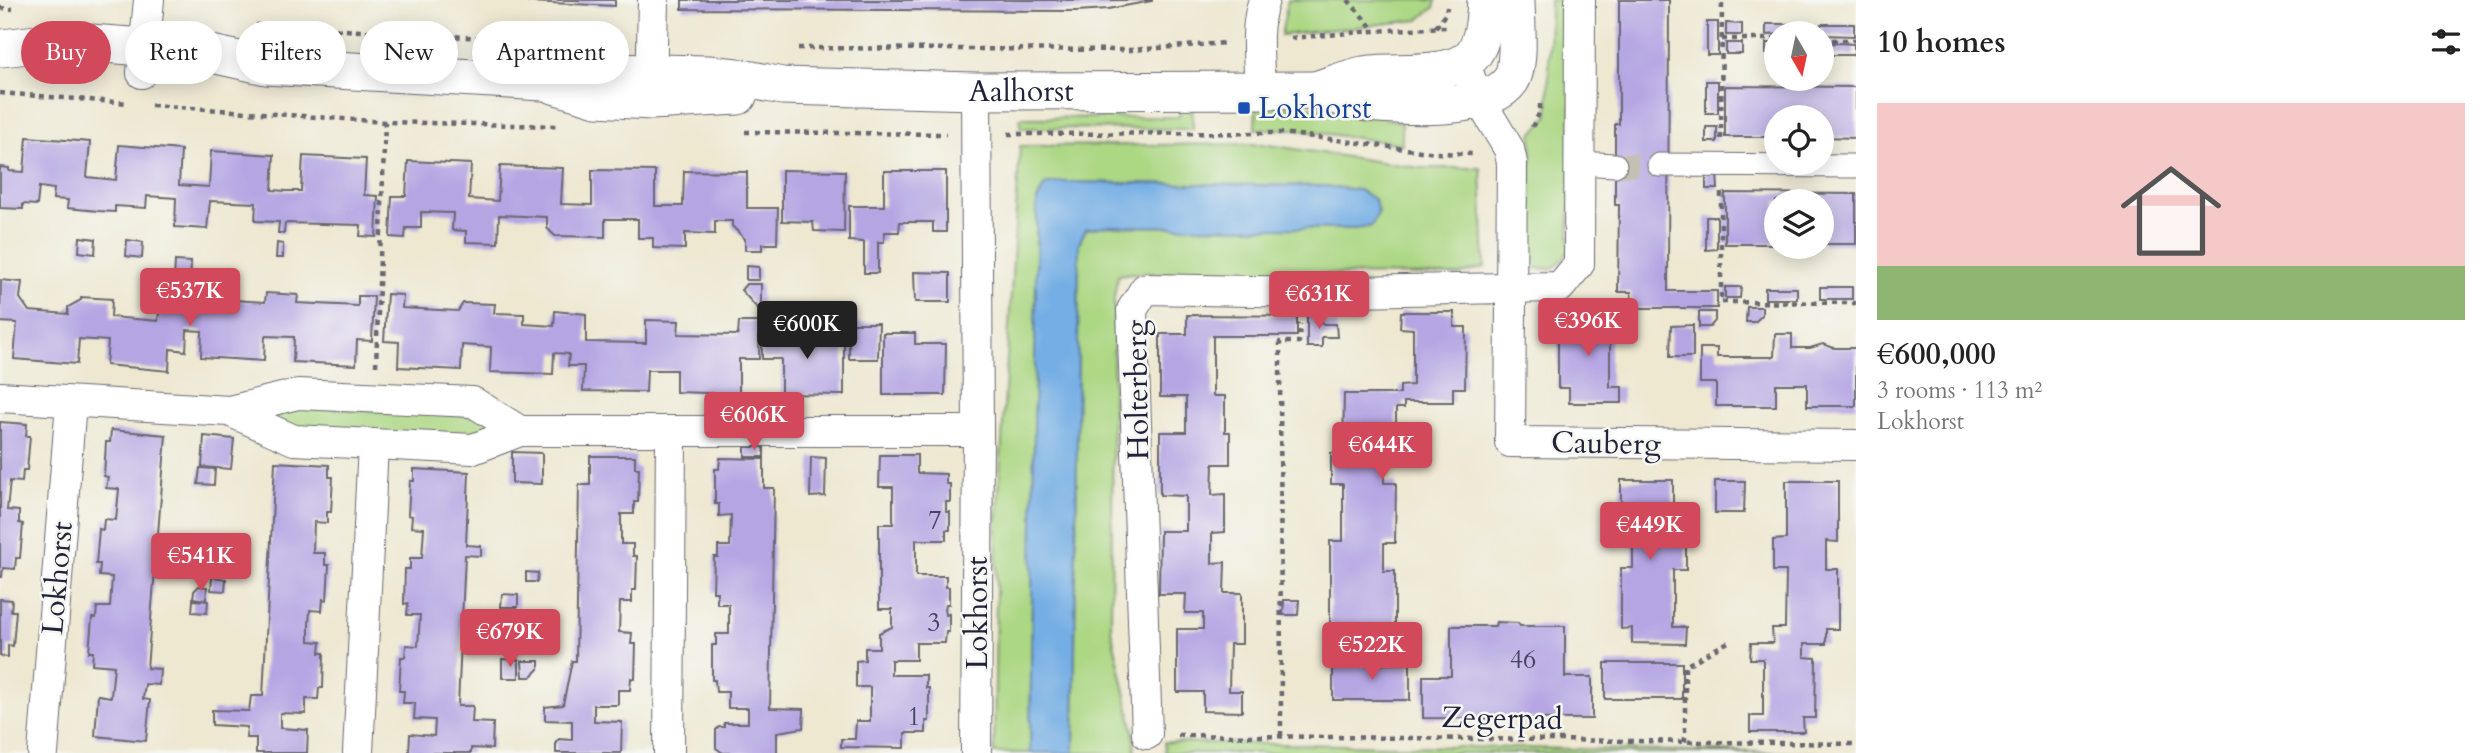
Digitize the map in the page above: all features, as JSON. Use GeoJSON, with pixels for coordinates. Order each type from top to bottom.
{"type":"FeatureCollection","features":[{"type":"Feature","properties":{"kind":"street"},"geometry":{"type":"LineString","coordinates":[[147,21],[149,0]]}},
{"type":"Feature","properties":{"kind":"street"},"geometry":{"type":"LineString","coordinates":[[651,87],[653,0]]}},
{"type":"Feature","properties":{"kind":"street"},"geometry":{"type":"LineString","coordinates":[[1260,90],[1259,41],[1264,0]]}},
{"type":"Feature","properties":{"kind":"street"},"geometry":{"type":"LineString","coordinates":[[1486,0],[1484,28],[1473,54],[1463,61],[1479,99],[1509,149],[1512,163],[1512,288]]}},
{"type":"Feature","properties":{"kind":"street"},"geometry":{"type":"LineString","coordinates":[[1479,99],[1502,90],[1512,78],[1516,62],[1516,0]]}},
{"type":"Feature","properties":{"kind":"street","name":"Holterberg"},"geometry":{"type":"LineString","coordinates":[[1147,734],[1132,310],[1145,289],[1301,292],[1560,286],[1579,264],[1580,0]]}},
{"type":"Feature","properties":{"kind":"street","name":"Aalhorst"},"geometry":{"type":"LineString","coordinates":[[1,48],[63,41],[125,56]]}},
{"type":"Feature","properties":{"kind":"street","name":"Aalhorst"},"geometry":{"type":"LineString","coordinates":[[222,56],[266,66],[543,82],[597,98],[651,87],[729,98],[782,86],[976,91],[1315,90],[1365,103],[1414,105],[1461,103],[1479,99]]}},
{"type":"Feature","properties":{"kind":"street","name":"Aalhorst"},"geometry":{"type":"LineString","coordinates":[[1315,90],[1364,75],[1435,70],[1463,61]]}},
{"type":"Feature","properties":{"kind":"street","name":"Lokhorst"},"geometry":{"type":"LineString","coordinates":[[976,91],[976,753]]}},
{"type":"Feature","properties":{"kind":"street"},"geometry":{"type":"LineString","coordinates":[[1579,163],[1615,165]]}},
{"type":"Feature","properties":{"kind":"street"},"geometry":{"type":"LineString","coordinates":[[1659,165],[1856,166]]}},
{"type":"Feature","properties":{"kind":"street","name":"Cauberg"},"geometry":{"type":"LineString","coordinates":[[1512,288],[1510,442],[1856,445]]}},
{"type":"Feature","properties":{"kind":"street"},"geometry":{"type":"LineString","coordinates":[[0,397],[229,411],[298,394],[472,402],[520,431]]}},
{"type":"Feature","properties":{"kind":"street","name":"Lokhorst"},"geometry":{"type":"LineString","coordinates":[[43,753],[71,403]]}},
{"type":"Feature","properties":{"kind":"street"},"geometry":{"type":"LineString","coordinates":[[229,411],[293,440],[473,449],[520,431],[978,431]]}},
{"type":"Feature","properties":{"kind":"street"},"geometry":{"type":"LineString","coordinates":[[669,753],[671,431]]}},
{"type":"Feature","properties":{"kind":"street"},"geometry":{"type":"LineString","coordinates":[[358,753],[373,444]]}},
{"type":"Feature","properties":{"kind":"path"},"geometry":{"type":"LineString","coordinates":[[1348,0],[1374,31],[1435,27],[1446,13],[1448,0]]}},
{"type":"Feature","properties":{"kind":"path"},"geometry":{"type":"LineString","coordinates":[[1722,39],[1764,39]]}},
{"type":"Feature","properties":{"kind":"path"},"geometry":{"type":"LineString","coordinates":[[1834,40],[1856,40]]}},
{"type":"Feature","properties":{"kind":"path"},"geometry":{"type":"LineString","coordinates":[[375,398],[385,122]]}},
{"type":"Feature","properties":{"kind":"path"},"geometry":{"type":"LineString","coordinates":[[1281,736],[1280,342],[1299,342],[1301,292]]}},
{"type":"Feature","properties":{"kind":"path"},"geometry":{"type":"LineString","coordinates":[[1721,302],[1856,303]]}},
{"type":"Feature","properties":{"kind":"path"},"geometry":{"type":"LineString","coordinates":[[1685,742],[1685,666],[1730,641]]}},
{"type":"Feature","properties":{"kind":"path","name":"Zegerpad"},"geometry":{"type":"LineString","coordinates":[[1147,734],[1856,744]]}},
{"type":"Feature","properties":{"kind":"green space"},"geometry":{"type":"Polygon","coordinates":[[[1288,0],[1436,0],[1434,8],[1418,20],[1281,35],[1288,0]]]}},
{"type":"Feature","properties":{"kind":"green space"},"geometry":{"type":"Polygon","coordinates":[[[1550,0],[1573,0],[1569,250],[1561,262],[1553,268],[1544,269],[1530,267],[1532,134],[1548,116],[1550,0]]]}},
{"type":"Feature","properties":{"kind":"green space"},"geometry":{"type":"Polygon","coordinates":[[[1180,105],[1192,105],[1193,129],[1020,128],[1020,118],[1179,117],[1180,105]]]}},
{"type":"Feature","properties":{"kind":"green space"},"geometry":{"type":"Polygon","coordinates":[[[1256,105],[1328,108],[1402,122],[1402,144],[1290,129],[1255,129],[1256,105]]]}},
{"type":"Feature","properties":{"kind":"green space"},"geometry":{"type":"Polygon","coordinates":[[[1262,144],[1420,168],[1481,168],[1485,267],[1459,275],[1118,275],[1114,296],[1111,629],[1133,728],[1135,753],[1074,753],[1079,243],[1086,229],[1108,226],[1357,229],[1375,200],[1359,190],[1324,186],[1064,182],[1045,185],[1037,200],[1030,753],[994,753],[997,522],[1020,146],[1262,144]]]}},
{"type":"Feature","properties":{"kind":"green space"},"geometry":{"type":"Polygon","coordinates":[[[273,405],[492,417],[491,439],[271,430],[273,405]]]}},
{"type":"Feature","properties":{"kind":"green space"},"geometry":{"type":"Polygon","coordinates":[[[1164,742],[1819,753],[1165,753],[1164,742]]]}},
{"type":"Feature","properties":{"kind":"water"},"geometry":{"type":"Polygon","coordinates":[[[1064,182],[1324,186],[1359,190],[1375,200],[1378,213],[1372,226],[1357,229],[1108,226],[1086,229],[1079,243],[1074,753],[1030,753],[1037,200],[1045,185],[1064,182]]]}},
{"type":"Feature","properties":{"kind":"building"},"geometry":{"type":"Polygon","coordinates":[[[615,0],[615,6],[529,2],[615,0]]]}},
{"type":"Feature","properties":{"kind":"building"},"geometry":{"type":"Polygon","coordinates":[[[682,0],[1152,1],[1108,9],[1076,11],[682,9],[682,0]]]}},
{"type":"Feature","properties":{"kind":"building"},"geometry":{"type":"Polygon","coordinates":[[[1619,0],[1669,0],[1668,291],[1717,291],[1717,308],[1633,308],[1631,292],[1618,292],[1619,205],[1615,205],[1615,124],[1619,124],[1619,0]]]}},
{"type":"Feature","properties":{"kind":"building"},"geometry":{"type":"Polygon","coordinates":[[[1707,22],[1718,22],[1718,55],[1707,55],[1707,22]]]}},
{"type":"Feature","properties":{"kind":"building"},"geometry":{"type":"Polygon","coordinates":[[[1726,23],[1742,24],[1742,35],[1726,35],[1726,23]]]}},
{"type":"Feature","properties":{"kind":"building"},"geometry":{"type":"Polygon","coordinates":[[[1834,24],[1854,24],[1854,36],[1834,35],[1834,24]]]}},
{"type":"Feature","properties":{"kind":"building"},"geometry":{"type":"Polygon","coordinates":[[[1726,43],[1742,43],[1742,54],[1726,54],[1726,43]]]}},
{"type":"Feature","properties":{"kind":"building"},"geometry":{"type":"Polygon","coordinates":[[[1834,43],[1854,44],[1854,55],[1834,55],[1834,43]]]}},
{"type":"Feature","properties":{"kind":"building"},"geometry":{"type":"Polygon","coordinates":[[[1706,81],[1718,81],[1718,113],[1706,113],[1706,81]]]}},
{"type":"Feature","properties":{"kind":"building"},"geometry":{"type":"Polygon","coordinates":[[[1725,86],[1764,86],[1764,91],[1834,91],[1834,87],[1856,87],[1856,138],[1834,137],[1834,105],[1764,105],[1764,137],[1725,137],[1725,86]]]}},
{"type":"Feature","properties":{"kind":"building"},"geometry":{"type":"Polygon","coordinates":[[[1706,127],[1717,127],[1717,142],[1706,142],[1706,127]]]}},
{"type":"Feature","properties":{"kind":"building"},"geometry":{"type":"Polygon","coordinates":[[[27,137],[90,142],[87,177],[116,180],[119,145],[181,150],[179,185],[209,187],[211,151],[274,155],[272,190],[287,191],[301,191],[303,156],[366,159],[364,195],[378,196],[376,237],[360,236],[361,225],[285,223],[284,233],[278,233],[279,222],[255,221],[256,203],[210,201],[207,229],[175,227],[176,198],[147,196],[146,208],[115,206],[115,212],[99,211],[67,208],[68,200],[53,199],[54,189],[39,187],[37,205],[23,204],[23,209],[0,208],[0,167],[24,172],[27,137]]]}},
{"type":"Feature","properties":{"kind":"building"},"geometry":{"type":"Polygon","coordinates":[[[408,161],[471,164],[469,199],[498,201],[500,166],[563,168],[561,204],[592,205],[592,170],[655,171],[655,206],[683,206],[684,171],[747,172],[747,208],[778,208],[777,244],[762,244],[762,250],[745,250],[745,239],[732,226],[732,221],[715,221],[715,234],[685,233],[685,249],[653,248],[653,238],[638,238],[638,219],[605,219],[605,237],[555,236],[547,228],[547,217],[499,215],[498,243],[466,242],[466,231],[452,230],[453,213],[421,212],[421,228],[406,228],[405,238],[390,237],[392,196],[406,196],[408,161]]]}},
{"type":"Feature","properties":{"kind":"building"},"geometry":{"type":"Polygon","coordinates":[[[782,170],[845,171],[844,232],[814,231],[813,222],[782,221],[782,170]]]}},
{"type":"Feature","properties":{"kind":"building"},"geometry":{"type":"Polygon","coordinates":[[[884,171],[946,171],[946,232],[933,232],[933,222],[900,222],[899,232],[885,232],[884,242],[878,242],[878,273],[864,273],[864,242],[849,241],[849,206],[884,206],[884,171]]]}},
{"type":"Feature","properties":{"kind":"building"},"geometry":{"type":"Polygon","coordinates":[[[1706,173],[1717,173],[1718,189],[1706,189],[1706,173]]]}},
{"type":"Feature","properties":{"kind":"building"},"geometry":{"type":"Polygon","coordinates":[[[1725,193],[1764,193],[1764,244],[1725,244],[1725,193]]]}},
{"type":"Feature","properties":{"kind":"building"},"geometry":{"type":"Polygon","coordinates":[[[1834,194],[1856,194],[1856,244],[1834,244],[1834,194]]]}},
{"type":"Feature","properties":{"kind":"building"},"geometry":{"type":"Polygon","coordinates":[[[1706,217],[1717,217],[1717,249],[1706,250],[1706,217]]]}},
{"type":"Feature","properties":{"kind":"building"},"geometry":{"type":"Polygon","coordinates":[[[80,237],[96,239],[95,254],[79,252],[80,237]]]}},
{"type":"Feature","properties":{"kind":"building"},"geometry":{"type":"Polygon","coordinates":[[[127,240],[143,242],[142,258],[126,256],[127,240]]]}},
{"type":"Feature","properties":{"kind":"building"},"geometry":{"type":"Polygon","coordinates":[[[277,243],[283,244],[283,258],[276,258],[277,243]]]}},
{"type":"Feature","properties":{"kind":"building"},"geometry":{"type":"Polygon","coordinates":[[[175,261],[191,262],[190,289],[206,291],[205,298],[265,302],[266,293],[298,295],[297,303],[358,306],[358,296],[374,296],[372,341],[357,340],[356,365],[293,362],[294,337],[265,336],[264,361],[201,357],[202,331],[187,330],[186,351],[170,349],[169,371],[106,365],[108,341],[79,339],[77,364],[14,359],[17,323],[0,322],[1,280],[22,282],[20,298],[29,311],[68,314],[68,307],[81,300],[81,297],[112,299],[111,317],[158,321],[159,313],[173,297],[175,261]]]}},
{"type":"Feature","properties":{"kind":"building"},"geometry":{"type":"Polygon","coordinates":[[[746,266],[759,267],[759,280],[746,280],[746,266]]]}},
{"type":"Feature","properties":{"kind":"building"},"geometry":{"type":"Polygon","coordinates":[[[914,272],[950,273],[950,302],[915,302],[914,272]]]}},
{"type":"Feature","properties":{"kind":"building"},"geometry":{"type":"Polygon","coordinates":[[[746,284],[761,284],[761,305],[757,308],[741,290],[746,284]]]}},
{"type":"Feature","properties":{"kind":"building"},"geometry":{"type":"Polygon","coordinates":[[[1725,287],[1741,287],[1740,298],[1725,298],[1725,287]]]}},
{"type":"Feature","properties":{"kind":"building"},"geometry":{"type":"Polygon","coordinates":[[[1820,287],[1852,287],[1852,299],[1820,299],[1820,287]]]}},
{"type":"Feature","properties":{"kind":"building"},"geometry":{"type":"Polygon","coordinates":[[[1765,288],[1797,288],[1797,299],[1765,299],[1765,288]]]}},
{"type":"Feature","properties":{"kind":"building"},"geometry":{"type":"Polygon","coordinates":[[[387,294],[403,295],[402,308],[458,311],[463,303],[495,304],[494,313],[524,314],[524,324],[554,326],[555,311],[586,314],[586,342],[646,343],[646,320],[679,321],[678,334],[738,335],[739,322],[760,322],[759,359],[739,359],[739,394],[676,392],[676,370],[647,370],[646,392],[583,391],[584,366],[568,366],[569,354],[554,353],[553,374],[490,372],[491,347],[462,345],[461,370],[398,367],[399,342],[384,341],[387,294]]]}},
{"type":"Feature","properties":{"kind":"building"},"geometry":{"type":"Polygon","coordinates":[[[1747,307],[1762,307],[1762,315],[1755,322],[1746,322],[1747,307]]]}},
{"type":"Feature","properties":{"kind":"building"},"geometry":{"type":"Polygon","coordinates":[[[1401,312],[1454,312],[1454,327],[1466,327],[1465,388],[1453,388],[1453,402],[1404,402],[1404,408],[1396,408],[1396,455],[1384,455],[1384,483],[1396,483],[1395,543],[1384,543],[1384,571],[1395,571],[1395,631],[1383,631],[1383,646],[1330,646],[1330,541],[1343,541],[1343,484],[1331,484],[1331,453],[1343,453],[1344,394],[1400,394],[1400,386],[1413,385],[1413,329],[1400,328],[1401,312]]]}},
{"type":"Feature","properties":{"kind":"building"},"geometry":{"type":"Polygon","coordinates":[[[1699,312],[1715,312],[1715,321],[1710,327],[1699,327],[1699,312]]]}},
{"type":"Feature","properties":{"kind":"building"},"geometry":{"type":"Polygon","coordinates":[[[1569,313],[1623,313],[1623,330],[1610,329],[1610,387],[1622,387],[1622,403],[1569,403],[1569,388],[1558,388],[1558,328],[1569,328],[1569,313]]]}},
{"type":"Feature","properties":{"kind":"building"},"geometry":{"type":"Polygon","coordinates":[[[1307,314],[1322,314],[1322,324],[1336,324],[1337,337],[1322,337],[1322,347],[1307,347],[1307,314]]]}},
{"type":"Feature","properties":{"kind":"building"},"geometry":{"type":"Polygon","coordinates":[[[1187,315],[1297,316],[1297,336],[1213,336],[1213,396],[1225,396],[1225,432],[1230,432],[1230,464],[1213,464],[1212,495],[1225,494],[1225,532],[1212,533],[1212,563],[1225,562],[1224,593],[1242,593],[1242,644],[1230,644],[1229,691],[1242,691],[1242,712],[1203,711],[1203,692],[1177,692],[1177,629],[1203,629],[1203,613],[1185,613],[1186,594],[1159,594],[1160,531],[1186,531],[1186,496],[1160,495],[1160,432],[1186,432],[1186,397],[1160,397],[1160,334],[1187,334],[1187,315]]]}},
{"type":"Feature","properties":{"kind":"building"},"geometry":{"type":"Polygon","coordinates":[[[762,323],[782,323],[782,333],[787,333],[790,343],[813,343],[813,333],[844,333],[844,395],[781,394],[781,359],[762,359],[762,323]]]}},
{"type":"Feature","properties":{"kind":"building"},"geometry":{"type":"Polygon","coordinates":[[[849,323],[879,323],[878,359],[849,359],[849,323]]]}},
{"type":"Feature","properties":{"kind":"building"},"geometry":{"type":"Polygon","coordinates":[[[1693,325],[1693,357],[1670,357],[1671,326],[1693,325]]]}},
{"type":"Feature","properties":{"kind":"building"},"geometry":{"type":"Polygon","coordinates":[[[883,333],[915,333],[915,344],[946,344],[945,395],[883,395],[883,333]]]}},
{"type":"Feature","properties":{"kind":"building"},"geometry":{"type":"Polygon","coordinates":[[[1775,334],[1792,334],[1792,348],[1810,348],[1823,344],[1834,348],[1856,348],[1856,406],[1807,406],[1807,384],[1776,384],[1776,406],[1716,406],[1716,383],[1700,383],[1700,348],[1717,348],[1717,357],[1774,357],[1775,334]]]}},
{"type":"Feature","properties":{"kind":"building"},"geometry":{"type":"Polygon","coordinates":[[[0,422],[27,424],[26,436],[30,436],[27,470],[23,470],[22,482],[10,481],[7,510],[19,511],[19,523],[23,524],[20,558],[16,558],[15,569],[3,568],[2,577],[0,577],[0,422]]]}},
{"type":"Feature","properties":{"kind":"building"},"geometry":{"type":"Polygon","coordinates":[[[111,430],[166,435],[147,668],[160,669],[159,685],[145,684],[143,699],[150,700],[146,741],[95,736],[98,695],[111,697],[114,666],[92,664],[93,652],[89,652],[92,618],[96,618],[97,607],[110,607],[112,577],[99,576],[100,564],[96,564],[99,529],[103,530],[104,519],[116,520],[119,489],[106,488],[108,477],[104,476],[106,442],[110,442],[111,430]]]}},
{"type":"Feature","properties":{"kind":"building"},"geometry":{"type":"Polygon","coordinates":[[[204,436],[234,439],[231,469],[202,467],[204,436]]]}},
{"type":"Feature","properties":{"kind":"building"},"geometry":{"type":"Polygon","coordinates":[[[745,447],[764,447],[764,457],[745,457],[745,447]]]}},
{"type":"Feature","properties":{"kind":"building"},"geometry":{"type":"Polygon","coordinates":[[[512,452],[542,453],[542,484],[512,483],[512,452]]]}},
{"type":"Feature","properties":{"kind":"building"},"geometry":{"type":"Polygon","coordinates":[[[880,455],[917,455],[917,473],[946,474],[946,484],[950,484],[950,502],[946,502],[946,512],[950,512],[950,530],[946,530],[946,540],[916,540],[916,576],[946,576],[949,604],[946,604],[945,610],[946,615],[949,614],[949,632],[946,632],[945,643],[916,643],[916,660],[891,660],[891,675],[926,675],[926,688],[929,688],[929,721],[926,721],[926,733],[905,733],[905,748],[841,747],[841,739],[855,739],[856,721],[870,721],[870,687],[856,687],[856,661],[865,660],[865,648],[879,648],[879,633],[892,627],[892,609],[879,609],[879,524],[893,524],[893,487],[879,487],[880,455]]]}},
{"type":"Feature","properties":{"kind":"building"},"geometry":{"type":"Polygon","coordinates":[[[590,456],[635,456],[635,468],[639,468],[638,502],[634,502],[634,514],[621,514],[621,544],[633,544],[633,556],[637,556],[636,590],[632,590],[632,602],[620,602],[619,632],[632,633],[631,644],[636,644],[635,679],[631,678],[630,690],[618,690],[618,705],[594,705],[594,721],[622,722],[621,753],[556,753],[556,742],[559,739],[572,740],[572,721],[545,720],[545,707],[563,705],[572,661],[576,661],[579,485],[590,485],[590,456]]]}},
{"type":"Feature","properties":{"kind":"building"},"geometry":{"type":"Polygon","coordinates":[[[811,457],[826,458],[825,496],[810,497],[811,457]]]}},
{"type":"Feature","properties":{"kind":"building"},"geometry":{"type":"Polygon","coordinates":[[[720,458],[764,459],[764,488],[774,488],[770,708],[804,709],[803,728],[777,732],[777,753],[723,753],[716,748],[716,730],[724,727],[724,723],[748,723],[748,708],[728,708],[728,692],[716,692],[715,680],[712,680],[712,645],[716,645],[716,634],[729,634],[729,604],[717,604],[717,592],[713,592],[714,557],[718,557],[718,546],[730,546],[731,515],[719,516],[719,504],[715,504],[715,469],[719,469],[720,458]]]}},
{"type":"Feature","properties":{"kind":"building"},"geometry":{"type":"Polygon","coordinates":[[[275,462],[329,465],[329,477],[333,477],[331,512],[327,512],[327,523],[314,522],[313,553],[325,553],[325,565],[329,565],[327,600],[323,599],[322,611],[310,610],[309,625],[309,641],[321,642],[320,653],[324,653],[323,688],[319,688],[318,699],[306,699],[306,714],[280,713],[280,728],[308,730],[307,753],[256,753],[256,738],[246,738],[247,727],[212,725],[212,710],[249,711],[251,696],[263,696],[275,462]]]}},
{"type":"Feature","properties":{"kind":"building"},"geometry":{"type":"Polygon","coordinates":[[[200,468],[215,469],[214,485],[198,484],[200,468]]]}},
{"type":"Feature","properties":{"kind":"building"},"geometry":{"type":"Polygon","coordinates":[[[414,469],[469,472],[466,545],[481,546],[481,556],[465,555],[458,706],[473,706],[472,722],[493,723],[492,749],[471,748],[471,753],[409,753],[410,734],[434,736],[435,720],[414,719],[415,703],[403,703],[404,691],[399,691],[401,657],[405,657],[406,645],[418,646],[420,615],[407,615],[408,603],[404,604],[405,569],[410,569],[410,558],[422,558],[424,528],[411,527],[412,516],[408,515],[410,481],[414,481],[414,469]]]}},
{"type":"Feature","properties":{"kind":"building"},"geometry":{"type":"Polygon","coordinates":[[[1621,480],[1673,480],[1673,539],[1686,539],[1686,570],[1673,570],[1673,627],[1686,627],[1685,644],[1632,643],[1632,628],[1621,629],[1621,568],[1633,568],[1633,541],[1621,540],[1621,480]]]}},
{"type":"Feature","properties":{"kind":"building"},"geometry":{"type":"Polygon","coordinates":[[[1715,481],[1745,481],[1744,513],[1715,513],[1715,481]]]}},
{"type":"Feature","properties":{"kind":"building"},"geometry":{"type":"Polygon","coordinates":[[[1786,481],[1838,481],[1838,542],[1826,541],[1826,569],[1838,569],[1838,629],[1826,629],[1826,644],[1804,644],[1804,657],[1816,658],[1815,718],[1803,718],[1804,732],[1750,732],[1750,716],[1763,716],[1763,659],[1750,659],[1751,643],[1773,643],[1772,628],[1785,628],[1786,571],[1773,571],[1773,540],[1786,539],[1786,481]]]}},
{"type":"Feature","properties":{"kind":"building"},"geometry":{"type":"Polygon","coordinates":[[[526,572],[538,573],[537,582],[526,582],[526,572]]]}},
{"type":"Feature","properties":{"kind":"building"},"geometry":{"type":"Polygon","coordinates":[[[212,577],[226,579],[225,591],[211,590],[212,577]]]}},
{"type":"Feature","properties":{"kind":"building"},"geometry":{"type":"Polygon","coordinates":[[[199,586],[207,587],[206,600],[193,598],[194,591],[199,586]]]}},
{"type":"Feature","properties":{"kind":"building"},"geometry":{"type":"Polygon","coordinates":[[[502,594],[518,595],[518,607],[501,607],[502,594]]]}},
{"type":"Feature","properties":{"kind":"building"},"geometry":{"type":"Polygon","coordinates":[[[0,599],[12,600],[11,611],[16,611],[13,646],[8,645],[8,657],[0,656],[0,599]]]}},
{"type":"Feature","properties":{"kind":"building"},"geometry":{"type":"Polygon","coordinates":[[[193,600],[208,601],[207,613],[192,612],[193,600]]]}},
{"type":"Feature","properties":{"kind":"building"},"geometry":{"type":"Polygon","coordinates":[[[1284,600],[1299,600],[1298,615],[1283,615],[1284,600]]]}},
{"type":"Feature","properties":{"kind":"building"},"geometry":{"type":"Polygon","coordinates":[[[1496,622],[1518,623],[1520,626],[1565,626],[1565,677],[1592,677],[1592,719],[1423,718],[1423,676],[1451,676],[1451,626],[1495,626],[1496,622]]]}},
{"type":"Feature","properties":{"kind":"building"},"geometry":{"type":"Polygon","coordinates":[[[502,659],[519,660],[519,678],[502,678],[502,659]]]}},
{"type":"Feature","properties":{"kind":"building"},"geometry":{"type":"Polygon","coordinates":[[[522,661],[539,661],[539,669],[531,677],[523,677],[522,661]]]}},
{"type":"Feature","properties":{"kind":"building"},"geometry":{"type":"Polygon","coordinates":[[[1605,663],[1682,663],[1682,699],[1605,699],[1605,663]]]}},
{"type":"Feature","properties":{"kind":"building"},"geometry":{"type":"Polygon","coordinates":[[[1333,664],[1410,664],[1410,700],[1333,700],[1333,664]]]}},
{"type":"Feature","properties":{"kind":"tunnel"},"geometry":{"type":"LineString","coordinates":[[1615,165],[1659,165]]}},
{"type":"Feature","properties":{"kind":"place","name":"Lokhorst"},"geometry":{"type":"Point","coordinates":[1244,108]}}]}
